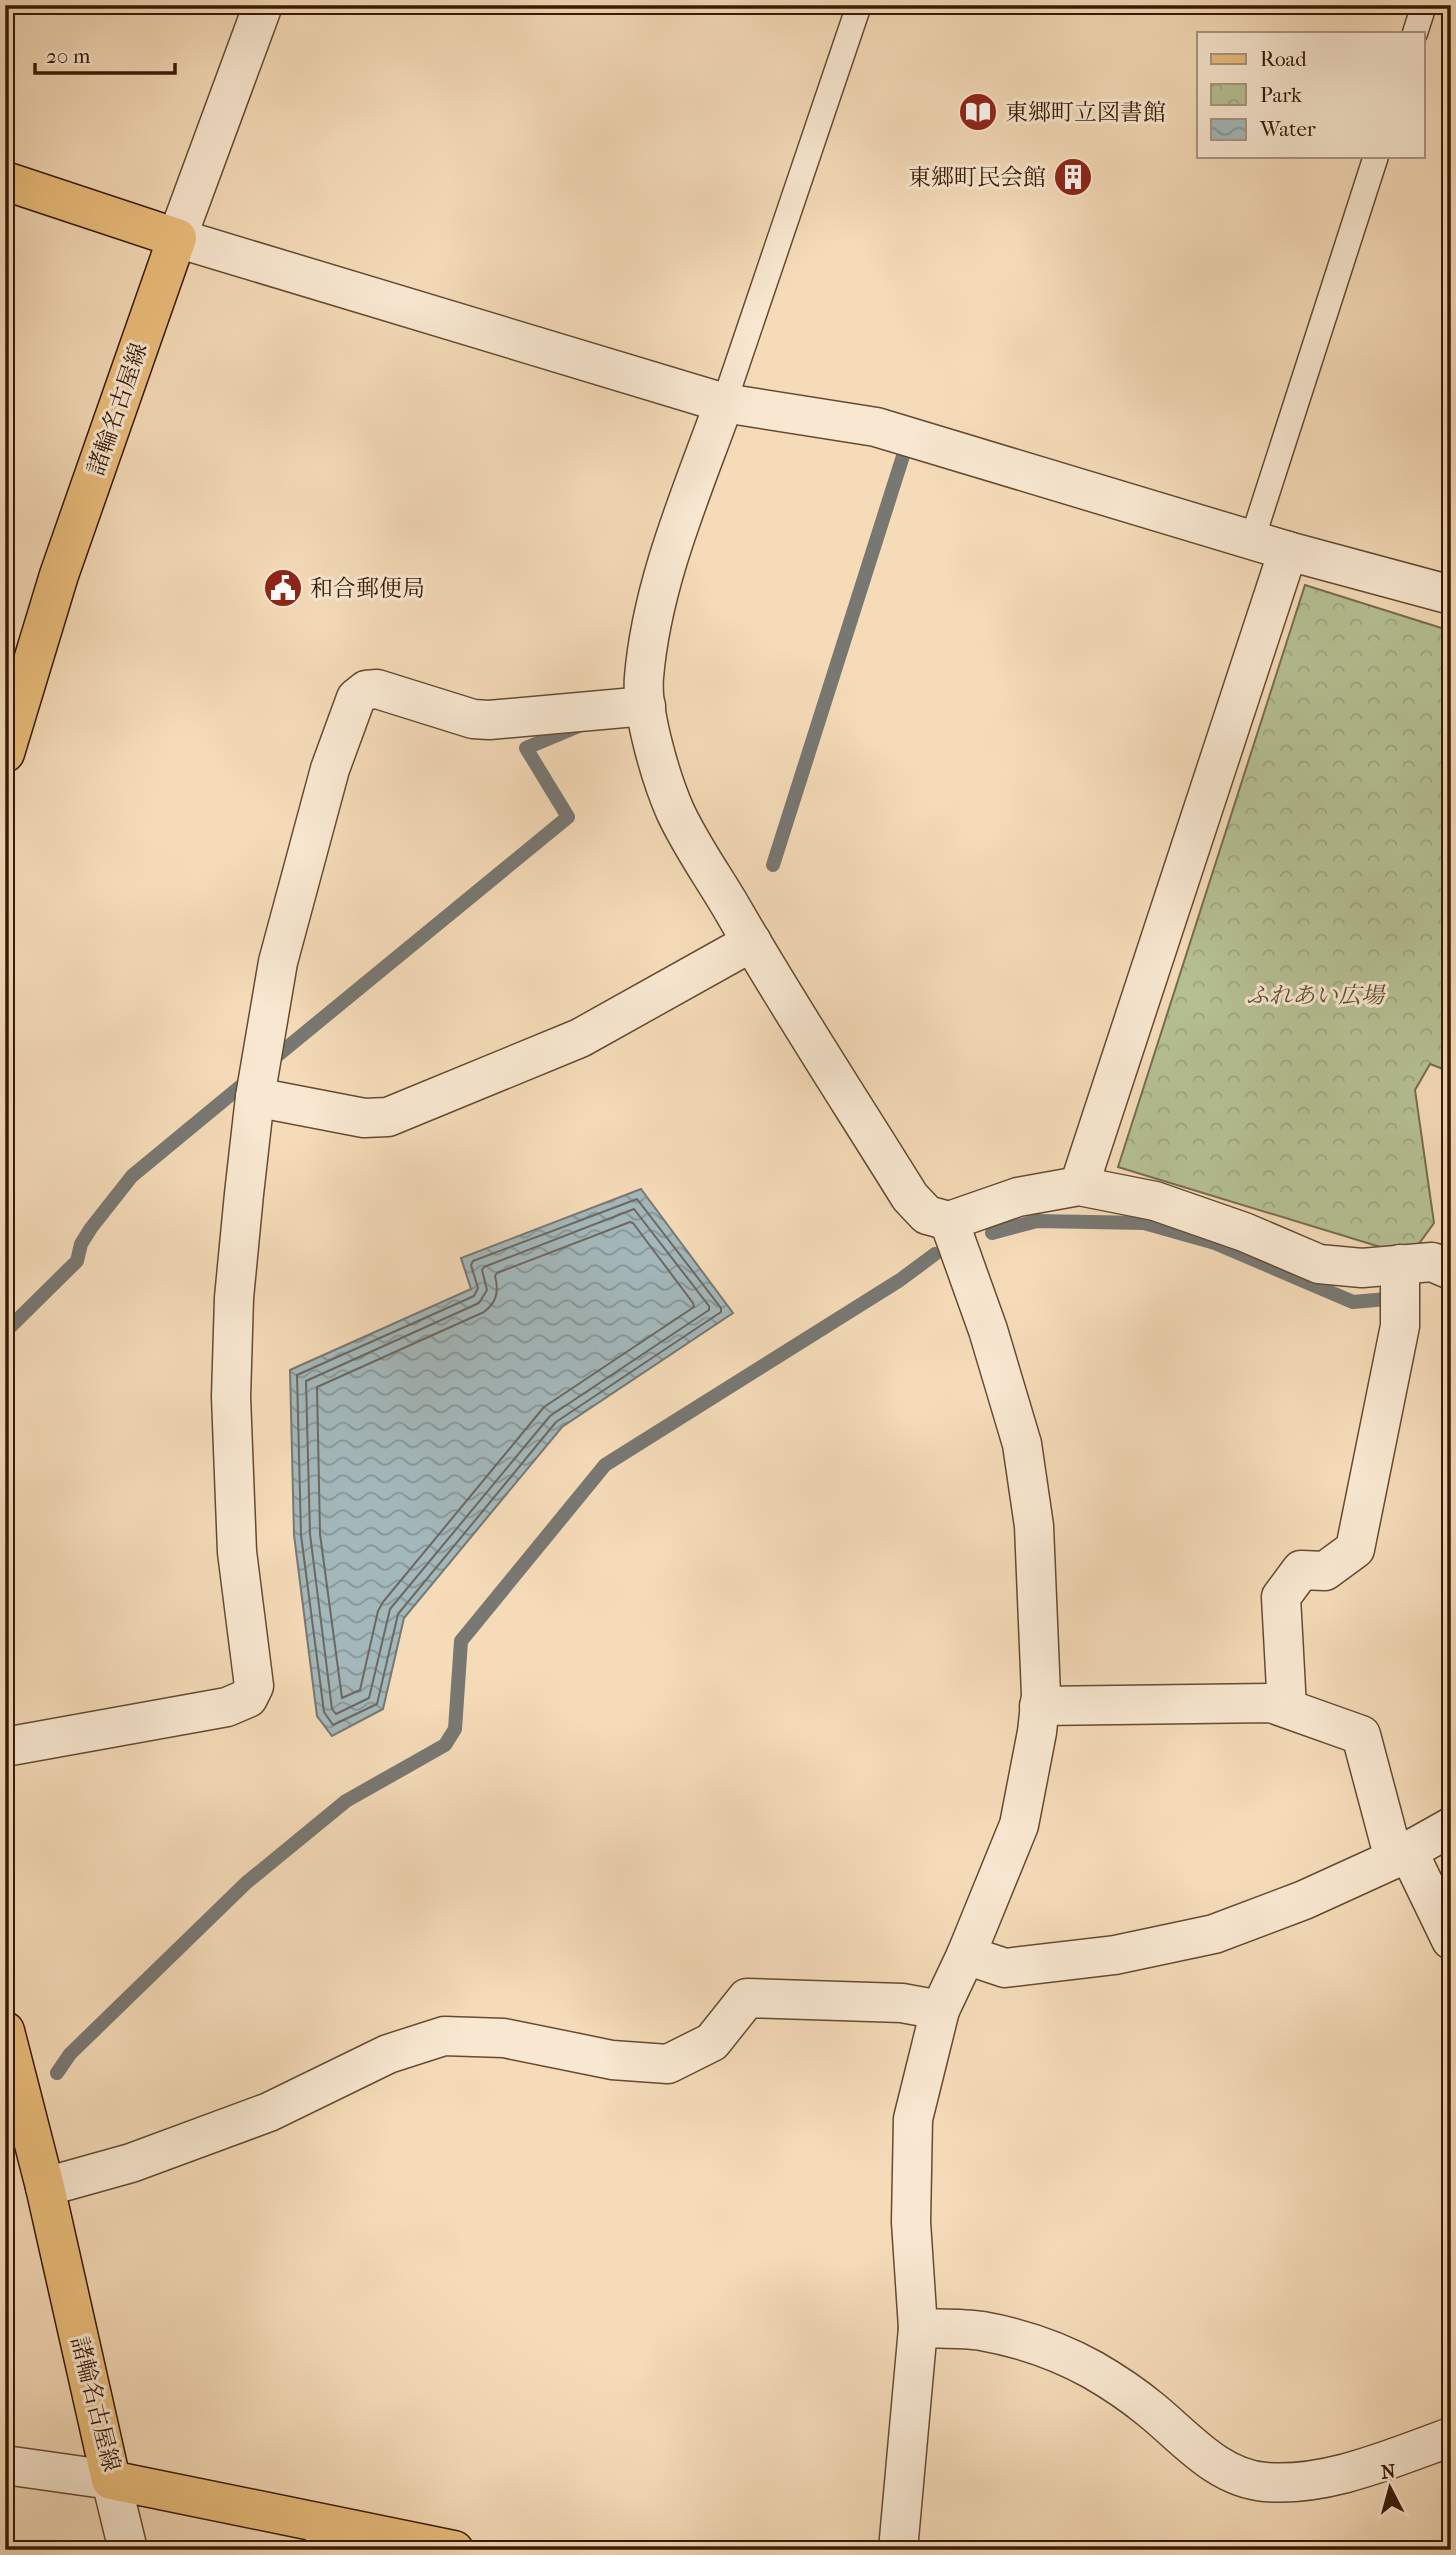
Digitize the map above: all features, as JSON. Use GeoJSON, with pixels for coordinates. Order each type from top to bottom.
{"type":"FeatureCollection","features":[{"type":"Feature","properties":{"kind":"main road"},"geometry":{"type":"LineString","coordinates":[[5,181],[177,238]]}},
{"type":"Feature","properties":{"kind":"main road","name":"諸輪名古屋線"},"geometry":{"type":"LineString","coordinates":[[5,753],[59,575],[177,238]]}},
{"type":"Feature","properties":{"kind":"main road","name":"諸輪名古屋線"},"geometry":{"type":"LineString","coordinates":[[5,2031],[45,2187],[111,2480],[325,2537],[454,2550]]}},
{"type":"Feature","properties":{"kind":"street"},"geometry":{"type":"LineString","coordinates":[[263,5],[177,238],[724,403],[876,426],[1288,551],[1451,595]]}},
{"type":"Feature","properties":{"kind":"street"},"geometry":{"type":"LineString","coordinates":[[724,403],[667,560],[655,612],[644,679],[646,706],[657,756],[676,811],[752,942],[909,1197],[928,1215],[949,1221],[1018,1198],[1079,1186],[1155,1201],[1244,1231],[1319,1264],[1362,1268],[1432,1262],[1451,1270]]}},
{"type":"Feature","properties":{"kind":"street"},"geometry":{"type":"LineString","coordinates":[[1079,1186],[1288,551]]}},
{"type":"Feature","properties":{"kind":"street"},"geometry":{"type":"LineString","coordinates":[[5,1747],[227,1707],[248,1698],[254,1686],[237,1552],[231,1397],[234,1298],[255,1097],[278,962],[330,769],[356,698],[377,688],[473,719],[489,720],[646,706]]}},
{"type":"Feature","properties":{"kind":"street"},"geometry":{"type":"LineString","coordinates":[[255,1097],[364,1118],[388,1117],[580,1038],[752,942]]}},
{"type":"Feature","properties":{"kind":"street"},"geometry":{"type":"LineString","coordinates":[[898,2550],[918,2328],[911,2222],[913,2119],[940,2010],[966,1955],[1019,1825],[1040,1706],[1034,1527],[1022,1444],[988,1330],[949,1221]]}},
{"type":"Feature","properties":{"kind":"street"},"geometry":{"type":"LineString","coordinates":[[1287,1708],[1281,1597],[1301,1570],[1325,1571],[1355,1549],[1400,1326],[1400,1264]]}},
{"type":"Feature","properties":{"kind":"street"},"geometry":{"type":"LineString","coordinates":[[1040,1706],[1271,1703],[1361,1735],[1401,1855],[1451,1940]]}},
{"type":"Feature","properties":{"kind":"street"},"geometry":{"type":"LineString","coordinates":[[966,1955],[1005,1968],[1115,1955],[1202,1936],[1304,1900],[1401,1855],[1451,1826]]}},
{"type":"Feature","properties":{"kind":"street"},"geometry":{"type":"LineString","coordinates":[[45,2187],[131,2163],[269,2112],[388,2054],[444,2036],[504,2038],[612,2060],[668,2064],[712,2042],[747,1998],[902,2003],[940,2010]]}},
{"type":"Feature","properties":{"kind":"street"},"geometry":{"type":"LineString","coordinates":[[918,2328],[982,2331],[1048,2348],[1093,2370],[1148,2407],[1218,2467],[1235,2476],[1265,2482],[1314,2479],[1369,2466],[1451,2437]]}},
{"type":"Feature","properties":{"kind":"street"},"geometry":{"type":"LineString","coordinates":[[5,2465],[111,2480],[128,2550]]}},
{"type":"Feature","properties":{"kind":"lane"},"geometry":{"type":"LineString","coordinates":[[724,403],[859,5]]}},
{"type":"Feature","properties":{"kind":"lane"},"geometry":{"type":"LineString","coordinates":[[1415,32],[1424,5]]}},
{"type":"Feature","properties":{"kind":"lane"},"geometry":{"type":"LineString","coordinates":[[1252,540],[1375,158]]}},
{"type":"Feature","properties":{"kind":"green space","name":"ふれあい広場"},"geometry":{"type":"Polygon","coordinates":[[[1305,585],[1451,631],[1451,1072],[1430,1064],[1415,1090],[1434,1223],[1410,1256],[1118,1167],[1305,585]]]}},
{"type":"Feature","properties":{"kind":"water"},"geometry":{"type":"Polygon","coordinates":[[[641,1189],[733,1313],[562,1427],[404,1618],[383,1709],[332,1736],[317,1716],[294,1535],[290,1370],[471,1289],[461,1258],[641,1189]]]}},
{"type":"Feature","properties":{"kind":"waterway"},"geometry":{"type":"LineString","coordinates":[[773,865],[903,456]]}},
{"type":"Feature","properties":{"kind":"waterway"},"geometry":{"type":"LineString","coordinates":[[267,1064],[568,817],[526,748],[581,725]]}},
{"type":"Feature","properties":{"kind":"waterway"},"geometry":{"type":"LineString","coordinates":[[5,1332],[77,1261],[81,1244],[91,1228],[132,1176],[252,1077]]}},
{"type":"Feature","properties":{"kind":"waterway"},"geometry":{"type":"LineString","coordinates":[[992,1233],[1037,1221],[1144,1223],[1215,1243],[1353,1302],[1387,1299]]}},
{"type":"Feature","properties":{"kind":"waterway"},"geometry":{"type":"LineString","coordinates":[[57,2073],[70,2054],[246,1883],[346,1801],[445,1745],[455,1729],[461,1641],[605,1465],[900,1280],[935,1254]]}},
{"type":"Feature","properties":{"kind":"place","name":"東郷町立図書館"},"geometry":{"type":"Point","coordinates":[978,112]}},
{"type":"Feature","properties":{"kind":"place","name":"東郷町民会館"},"geometry":{"type":"Point","coordinates":[1073,177]}},
{"type":"Feature","properties":{"kind":"place","name":"和合郵便局"},"geometry":{"type":"Point","coordinates":[283,588]}}]}
